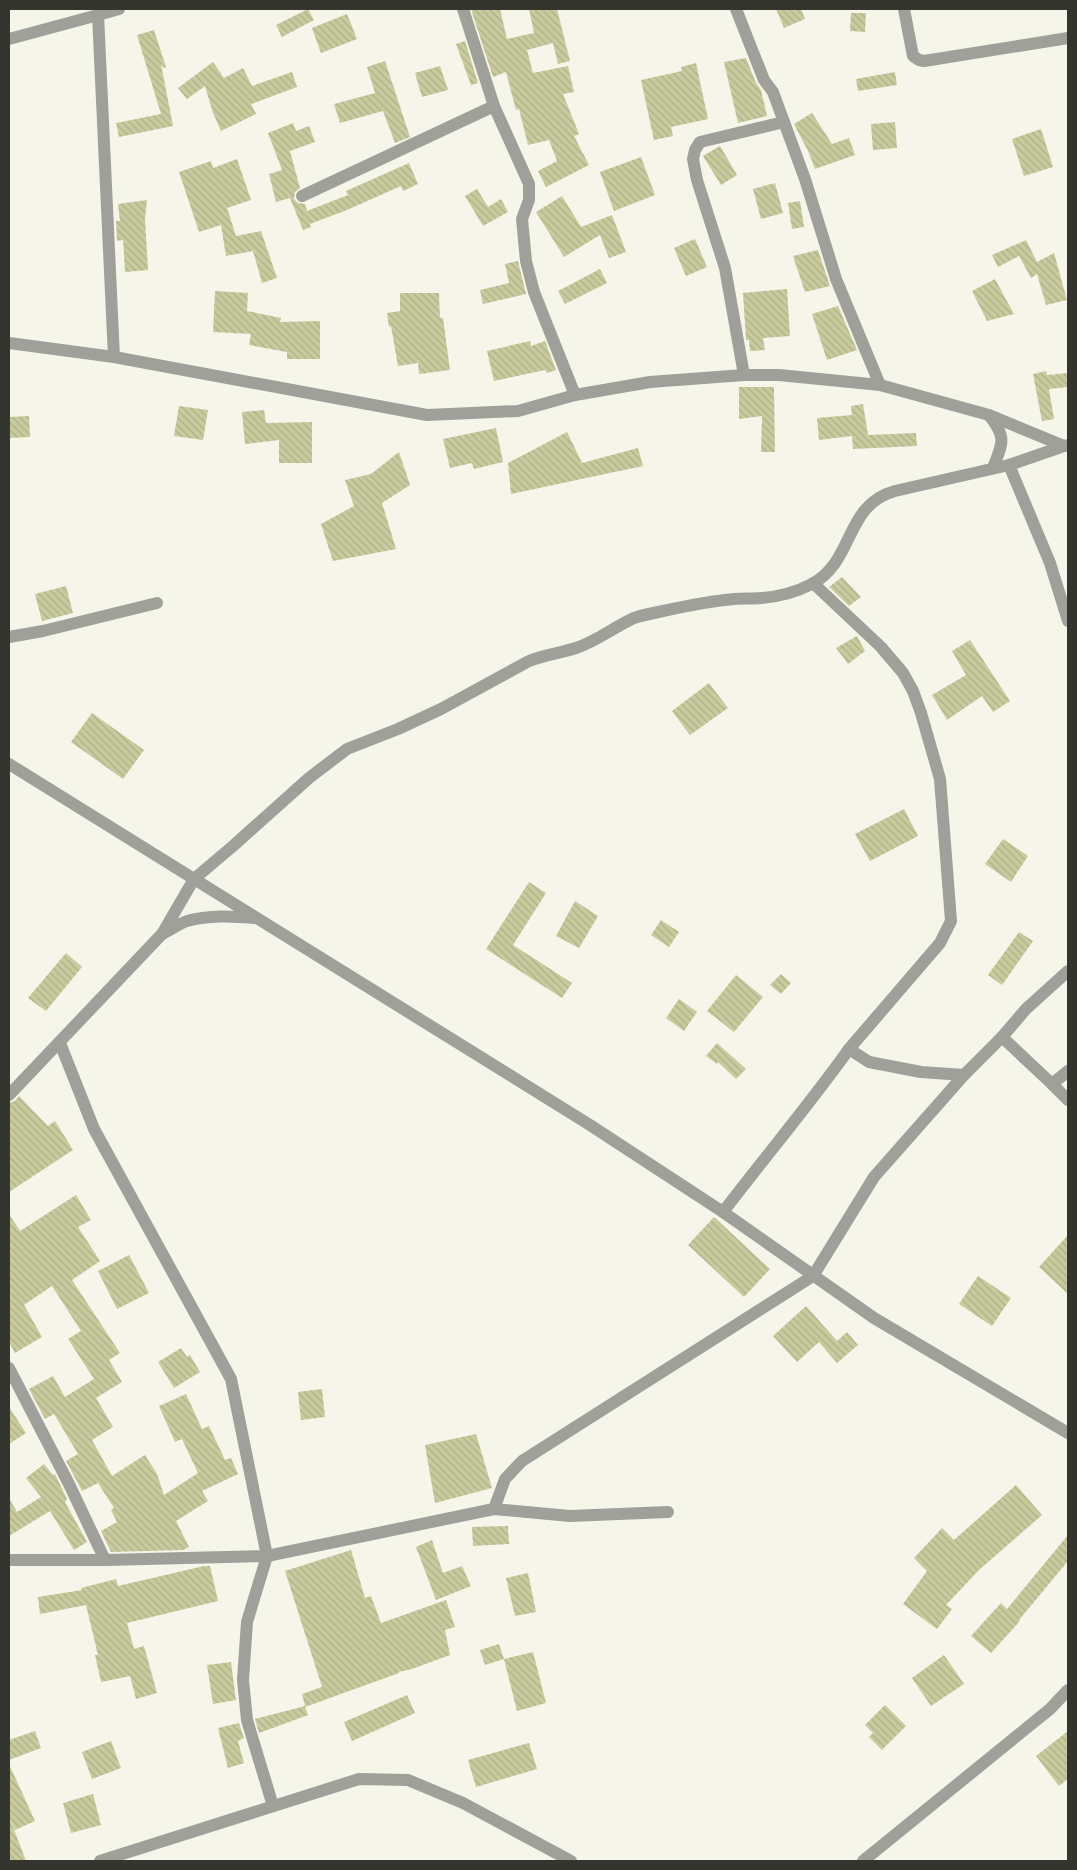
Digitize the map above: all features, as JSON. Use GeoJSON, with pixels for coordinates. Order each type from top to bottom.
{"type":"FeatureCollection","features":[{"type":"Feature","properties":{"kind":"street"},"geometry":{"type":"LineString","coordinates":[[9,39],[119,9]]}},
{"type":"Feature","properties":{"kind":"street"},"geometry":{"type":"LineString","coordinates":[[463,9],[494,106],[529,184],[529,200],[522,219],[526,261],[534,292],[575,395]]}},
{"type":"Feature","properties":{"kind":"street"},"geometry":{"type":"LineString","coordinates":[[736,9],[764,80],[773,92],[805,179],[836,279],[880,385]]}},
{"type":"Feature","properties":{"kind":"street"},"geometry":{"type":"LineString","coordinates":[[904,9],[913,56],[924,61],[1068,38]]}},
{"type":"Feature","properties":{"kind":"street"},"geometry":{"type":"LineString","coordinates":[[98,15],[114,357]]}},
{"type":"Feature","properties":{"kind":"street"},"geometry":{"type":"LineString","coordinates":[[302,196],[494,106]]}},
{"type":"Feature","properties":{"kind":"street"},"geometry":{"type":"LineString","coordinates":[[744,375],[725,268],[697,180],[694,159],[695,150],[700,142],[784,122]]}},
{"type":"Feature","properties":{"kind":"street"},"geometry":{"type":"LineString","coordinates":[[9,343],[114,357],[427,415],[518,411],[575,395],[650,382],[744,375],[779,375],[880,385],[990,414],[1066,446]]}},
{"type":"Feature","properties":{"kind":"street"},"geometry":{"type":"LineString","coordinates":[[990,414],[1000,428],[1002,437],[1001,448],[994,468]]}},
{"type":"Feature","properties":{"kind":"street"},"geometry":{"type":"LineString","coordinates":[[9,1095],[162,934],[194,879],[335,757],[365,741],[441,710],[528,660],[576,648],[603,636],[634,618],[736,598],[762,598],[785,595],[813,583],[836,563],[857,520],[877,498],[895,491],[1009,464],[1066,446]]}},
{"type":"Feature","properties":{"kind":"street"},"geometry":{"type":"LineString","coordinates":[[1009,464],[1050,563],[1068,621]]}},
{"type":"Feature","properties":{"kind":"street"},"geometry":{"type":"LineString","coordinates":[[724,1212],[766,1155],[810,1103],[849,1049],[940,943],[951,920],[940,779],[913,692],[903,673],[881,647],[813,583]]}},
{"type":"Feature","properties":{"kind":"street"},"geometry":{"type":"LineString","coordinates":[[9,637],[52,629],[157,604]]}},
{"type":"Feature","properties":{"kind":"street"},"geometry":{"type":"LineString","coordinates":[[9,764],[590,1124],[724,1212],[874,1318],[1068,1433]]}},
{"type":"Feature","properties":{"kind":"street"},"geometry":{"type":"LineString","coordinates":[[162,934],[186,922],[211,917],[229,915],[258,918]]}},
{"type":"Feature","properties":{"kind":"street"},"geometry":{"type":"LineString","coordinates":[[494,1509],[505,1478],[522,1461],[814,1276],[874,1177],[964,1075],[1002,1037],[1026,1009],[1068,971]]}},
{"type":"Feature","properties":{"kind":"street"},"geometry":{"type":"LineString","coordinates":[[1002,1037],[1068,1100]]}},
{"type":"Feature","properties":{"kind":"street"},"geometry":{"type":"LineString","coordinates":[[60,1043],[94,1129],[231,1380],[267,1556],[247,1622],[243,1680],[247,1720],[273,1806]]}},
{"type":"Feature","properties":{"kind":"street"},"geometry":{"type":"LineString","coordinates":[[849,1049],[869,1062],[921,1072],[964,1075]]}},
{"type":"Feature","properties":{"kind":"street"},"geometry":{"type":"LineString","coordinates":[[1052,1084],[1068,1071]]}},
{"type":"Feature","properties":{"kind":"street"},"geometry":{"type":"LineString","coordinates":[[9,1368],[69,1484],[105,1560]]}},
{"type":"Feature","properties":{"kind":"street"},"geometry":{"type":"LineString","coordinates":[[9,1560],[267,1556],[494,1509],[570,1516],[668,1512]]}},
{"type":"Feature","properties":{"kind":"street"},"geometry":{"type":"LineString","coordinates":[[863,1861],[1050,1709],[1068,1690]]}},
{"type":"Feature","properties":{"kind":"street"},"geometry":{"type":"LineString","coordinates":[[100,1861],[359,1779],[408,1780],[463,1802],[571,1861]]}},
{"type":"Feature","properties":{"kind":"building"},"geometry":{"type":"Polygon","coordinates":[[[308,9],[314,20],[282,37],[276,25],[308,9]]]}},
{"type":"Feature","properties":{"kind":"building"},"geometry":{"type":"Polygon","coordinates":[[[471,9],[500,9],[507,39],[534,33],[529,9],[557,9],[570,61],[558,64],[553,43],[527,50],[533,73],[568,66],[574,92],[563,94],[579,134],[574,136],[589,165],[546,187],[538,171],[557,161],[549,140],[528,145],[519,109],[516,110],[506,72],[493,77],[471,9]]]}},
{"type":"Feature","properties":{"kind":"building"},"geometry":{"type":"Polygon","coordinates":[[[776,9],[801,9],[805,19],[784,28],[776,9]]]}},
{"type":"Feature","properties":{"kind":"building"},"geometry":{"type":"Polygon","coordinates":[[[851,13],[866,13],[865,32],[850,31],[851,13]]]}},
{"type":"Feature","properties":{"kind":"building"},"geometry":{"type":"Polygon","coordinates":[[[347,14],[357,39],[321,53],[312,28],[347,14]]]}},
{"type":"Feature","properties":{"kind":"building"},"geometry":{"type":"Polygon","coordinates":[[[154,30],[166,67],[164,68],[161,64],[173,126],[119,137],[116,123],[161,114],[137,35],[154,30]]]}},
{"type":"Feature","properties":{"kind":"building"},"geometry":{"type":"Polygon","coordinates":[[[465,41],[478,83],[471,85],[456,44],[465,41]]]}},
{"type":"Feature","properties":{"kind":"building"},"geometry":{"type":"Polygon","coordinates":[[[746,58],[756,83],[761,90],[767,116],[738,123],[724,62],[746,58]]]}},
{"type":"Feature","properties":{"kind":"building"},"geometry":{"type":"Polygon","coordinates":[[[385,61],[410,137],[395,143],[383,111],[340,123],[334,104],[375,93],[367,67],[385,61]]]}},
{"type":"Feature","properties":{"kind":"building"},"geometry":{"type":"Polygon","coordinates":[[[213,62],[224,78],[243,68],[252,86],[292,72],[297,87],[251,104],[256,114],[221,131],[213,113],[205,86],[187,99],[178,88],[213,62]]]}},
{"type":"Feature","properties":{"kind":"building"},"geometry":{"type":"Polygon","coordinates":[[[696,63],[708,119],[671,127],[673,136],[654,140],[641,80],[682,71],[681,67],[696,63]]]}},
{"type":"Feature","properties":{"kind":"building"},"geometry":{"type":"Polygon","coordinates":[[[440,66],[448,90],[422,97],[415,73],[440,66]]]}},
{"type":"Feature","properties":{"kind":"building"},"geometry":{"type":"Polygon","coordinates":[[[895,72],[897,85],[858,91],[856,79],[895,72]]]}},
{"type":"Feature","properties":{"kind":"building"},"geometry":{"type":"Polygon","coordinates":[[[812,113],[832,144],[849,138],[855,155],[815,169],[794,124],[812,113]]]}},
{"type":"Feature","properties":{"kind":"building"},"geometry":{"type":"Polygon","coordinates":[[[895,122],[897,148],[873,150],[871,124],[895,122]]]}},
{"type":"Feature","properties":{"kind":"building"},"geometry":{"type":"Polygon","coordinates":[[[293,123],[296,131],[309,126],[315,142],[290,151],[300,188],[295,192],[294,199],[298,203],[305,204],[307,211],[348,195],[346,191],[409,163],[418,184],[403,191],[401,186],[310,224],[311,227],[303,230],[290,198],[276,202],[269,174],[282,170],[268,133],[293,123]]]}},
{"type":"Feature","properties":{"kind":"building"},"geometry":{"type":"Polygon","coordinates":[[[1041,129],[1053,167],[1024,176],[1012,139],[1041,129]]]}},
{"type":"Feature","properties":{"kind":"building"},"geometry":{"type":"Polygon","coordinates":[[[720,146],[737,175],[721,185],[703,156],[720,146]]]}},
{"type":"Feature","properties":{"kind":"building"},"geometry":{"type":"Polygon","coordinates":[[[641,157],[655,195],[614,211],[600,172],[641,157]]]}},
{"type":"Feature","properties":{"kind":"building"},"geometry":{"type":"Polygon","coordinates":[[[237,159],[251,200],[227,208],[236,236],[261,231],[277,278],[262,283],[253,251],[226,256],[221,225],[199,232],[179,172],[211,161],[213,168],[237,159]]]}},
{"type":"Feature","properties":{"kind":"building"},"geometry":{"type":"Polygon","coordinates":[[[775,183],[783,213],[761,219],[753,189],[775,183]]]}},
{"type":"Feature","properties":{"kind":"building"},"geometry":{"type":"Polygon","coordinates":[[[477,189],[488,207],[501,199],[508,212],[483,226],[465,196],[477,189]]]}},
{"type":"Feature","properties":{"kind":"building"},"geometry":{"type":"Polygon","coordinates":[[[562,196],[581,227],[612,215],[626,252],[609,258],[600,235],[564,257],[536,212],[562,196]]]}},
{"type":"Feature","properties":{"kind":"building"},"geometry":{"type":"Polygon","coordinates":[[[147,200],[145,219],[148,270],[125,272],[123,240],[117,241],[116,221],[120,221],[118,204],[147,200]]]}},
{"type":"Feature","properties":{"kind":"building"},"geometry":{"type":"Polygon","coordinates":[[[800,201],[804,227],[792,229],[788,203],[800,201]]]}},
{"type":"Feature","properties":{"kind":"building"},"geometry":{"type":"Polygon","coordinates":[[[695,239],[707,267],[686,276],[674,248],[695,239]]]}},
{"type":"Feature","properties":{"kind":"building"},"geometry":{"type":"Polygon","coordinates":[[[1026,240],[1037,262],[1054,253],[1067,300],[1046,305],[1037,274],[1031,278],[1019,256],[998,267],[992,255],[1026,240]]]}},
{"type":"Feature","properties":{"kind":"building"},"geometry":{"type":"Polygon","coordinates":[[[818,250],[830,286],[805,292],[793,256],[818,250]]]}},
{"type":"Feature","properties":{"kind":"building"},"geometry":{"type":"Polygon","coordinates":[[[518,261],[526,294],[483,304],[480,290],[509,283],[505,264],[518,261]]]}},
{"type":"Feature","properties":{"kind":"building"},"geometry":{"type":"Polygon","coordinates":[[[600,269],[607,283],[565,304],[558,291],[600,269]]]}},
{"type":"Feature","properties":{"kind":"building"},"geometry":{"type":"Polygon","coordinates":[[[995,279],[1014,314],[987,321],[972,291],[995,279]]]}},
{"type":"Feature","properties":{"kind":"building"},"geometry":{"type":"Polygon","coordinates":[[[787,289],[790,336],[763,338],[765,350],[750,351],[749,340],[746,340],[743,293],[787,289]]]}},
{"type":"Feature","properties":{"kind":"building"},"geometry":{"type":"Polygon","coordinates":[[[215,291],[248,293],[247,311],[281,318],[280,322],[320,321],[320,359],[287,359],[287,352],[249,345],[251,334],[213,332],[215,291]]]}},
{"type":"Feature","properties":{"kind":"building"},"geometry":{"type":"Polygon","coordinates":[[[400,293],[439,293],[440,318],[443,318],[450,370],[419,374],[418,363],[398,366],[387,313],[400,311],[400,293]]]}},
{"type":"Feature","properties":{"kind":"building"},"geometry":{"type":"Polygon","coordinates":[[[838,306],[857,350],[827,360],[812,314],[838,306]]]}},
{"type":"Feature","properties":{"kind":"building"},"geometry":{"type":"Polygon","coordinates":[[[530,341],[531,346],[545,341],[556,370],[547,373],[545,370],[494,381],[487,351],[530,341]]]}},
{"type":"Feature","properties":{"kind":"building"},"geometry":{"type":"Polygon","coordinates":[[[1046,371],[1047,375],[1068,373],[1068,387],[1049,389],[1054,419],[1042,421],[1033,374],[1046,371]]]}},
{"type":"Feature","properties":{"kind":"building"},"geometry":{"type":"Polygon","coordinates":[[[739,387],[774,387],[775,452],[761,452],[762,416],[739,419],[739,387]]]}},
{"type":"Feature","properties":{"kind":"building"},"geometry":{"type":"Polygon","coordinates":[[[863,404],[868,435],[916,433],[917,446],[853,449],[852,436],[819,440],[817,418],[852,415],[851,406],[863,404]]]}},
{"type":"Feature","properties":{"kind":"building"},"geometry":{"type":"Polygon","coordinates":[[[179,406],[208,410],[203,440],[174,436],[179,406]]]}},
{"type":"Feature","properties":{"kind":"building"},"geometry":{"type":"Polygon","coordinates":[[[264,410],[266,423],[312,422],[312,463],[279,463],[279,440],[245,444],[242,412],[264,410]]]}},
{"type":"Feature","properties":{"kind":"building"},"geometry":{"type":"Polygon","coordinates":[[[29,416],[30,437],[9,438],[9,417],[29,416]]]}},
{"type":"Feature","properties":{"kind":"building"},"geometry":{"type":"Polygon","coordinates":[[[496,428],[503,462],[474,469],[472,463],[450,468],[443,439],[496,428]]]}},
{"type":"Feature","properties":{"kind":"building"},"geometry":{"type":"Polygon","coordinates":[[[567,432],[582,463],[638,448],[643,466],[511,494],[508,463],[567,432]]]}},
{"type":"Feature","properties":{"kind":"building"},"geometry":{"type":"Polygon","coordinates":[[[399,452],[410,485],[382,503],[396,549],[333,561],[321,524],[354,506],[345,480],[371,474],[399,452]]]}},
{"type":"Feature","properties":{"kind":"building"},"geometry":{"type":"Polygon","coordinates":[[[842,577],[861,597],[849,606],[829,587],[842,577]]]}},
{"type":"Feature","properties":{"kind":"building"},"geometry":{"type":"Polygon","coordinates":[[[66,586],[73,613],[42,621],[35,594],[66,586]]]}},
{"type":"Feature","properties":{"kind":"building"},"geometry":{"type":"Polygon","coordinates":[[[857,636],[865,651],[848,664],[836,648],[857,636]]]}},
{"type":"Feature","properties":{"kind":"building"},"geometry":{"type":"Polygon","coordinates":[[[970,640],[1010,701],[993,712],[982,696],[947,720],[932,695],[966,675],[952,651],[970,640]]]}},
{"type":"Feature","properties":{"kind":"building"},"geometry":{"type":"Polygon","coordinates":[[[709,683],[728,708],[690,735],[672,711],[709,683]]]}},
{"type":"Feature","properties":{"kind":"building"},"geometry":{"type":"Polygon","coordinates":[[[92,713],[144,750],[123,779],[71,742],[92,713]]]}},
{"type":"Feature","properties":{"kind":"building"},"geometry":{"type":"Polygon","coordinates":[[[904,809],[918,836],[870,861],[855,834],[904,809]]]}},
{"type":"Feature","properties":{"kind":"building"},"geometry":{"type":"Polygon","coordinates":[[[1003,839],[1028,856],[1011,882],[985,864],[1003,839]]]}},
{"type":"Feature","properties":{"kind":"building"},"geometry":{"type":"Polygon","coordinates":[[[529,882],[546,893],[513,945],[572,983],[562,998],[486,949],[529,882]]]}},
{"type":"Feature","properties":{"kind":"building"},"geometry":{"type":"Polygon","coordinates":[[[575,901],[598,916],[579,948],[556,936],[575,901]]]}},
{"type":"Feature","properties":{"kind":"building"},"geometry":{"type":"Polygon","coordinates":[[[661,920],[679,932],[669,947],[651,935],[661,920]]]}},
{"type":"Feature","properties":{"kind":"building"},"geometry":{"type":"Polygon","coordinates":[[[1019,932],[1033,941],[1002,985],[988,975],[1019,932]]]}},
{"type":"Feature","properties":{"kind":"building"},"geometry":{"type":"Polygon","coordinates":[[[66,953],[82,967],[46,1011],[28,998],[66,953]]]}},
{"type":"Feature","properties":{"kind":"building"},"geometry":{"type":"Polygon","coordinates":[[[781,974],[791,983],[781,994],[770,985],[781,974]]]}},
{"type":"Feature","properties":{"kind":"building"},"geometry":{"type":"Polygon","coordinates":[[[736,975],[763,997],[734,1032],[707,1011],[736,975]]]}},
{"type":"Feature","properties":{"kind":"building"},"geometry":{"type":"Polygon","coordinates":[[[679,999],[697,1012],[684,1031],[666,1018],[679,999]]]}},
{"type":"Feature","properties":{"kind":"building"},"geometry":{"type":"Polygon","coordinates":[[[717,1043],[746,1069],[736,1079],[718,1062],[717,1064],[706,1056],[717,1043]]]}},
{"type":"Feature","properties":{"kind":"building"},"geometry":{"type":"Polygon","coordinates":[[[19,1096],[48,1126],[55,1121],[73,1150],[9,1192],[9,1103],[15,1101],[19,1096]]]}},
{"type":"Feature","properties":{"kind":"building"},"geometry":{"type":"Polygon","coordinates":[[[76,1195],[91,1220],[78,1227],[100,1261],[72,1280],[120,1353],[109,1360],[122,1382],[96,1398],[113,1427],[92,1440],[112,1476],[145,1455],[157,1474],[164,1495],[198,1473],[182,1439],[175,1442],[159,1406],[186,1394],[202,1429],[209,1426],[225,1460],[231,1458],[238,1474],[202,1491],[208,1501],[176,1521],[189,1547],[183,1550],[111,1552],[101,1531],[117,1522],[111,1510],[114,1508],[98,1483],[82,1491],[66,1461],[78,1454],[54,1414],[45,1419],[29,1389],[53,1376],[65,1397],[94,1379],[68,1339],[81,1331],[52,1286],[24,1305],[42,1337],[15,1353],[9,1342],[9,1214],[20,1231],[76,1195]]]}},
{"type":"Feature","properties":{"kind":"building"},"geometry":{"type":"Polygon","coordinates":[[[714,1217],[770,1269],[744,1297],[688,1245],[714,1217]]]}},
{"type":"Feature","properties":{"kind":"building"},"geometry":{"type":"Polygon","coordinates":[[[1068,1235],[1068,1294],[1039,1267],[1068,1235]]]}},
{"type":"Feature","properties":{"kind":"building"},"geometry":{"type":"Polygon","coordinates":[[[129,1255],[149,1293],[117,1309],[98,1271],[129,1255]]]}},
{"type":"Feature","properties":{"kind":"building"},"geometry":{"type":"Polygon","coordinates":[[[978,1276],[1011,1298],[992,1326],[959,1304],[978,1276]]]}},
{"type":"Feature","properties":{"kind":"building"},"geometry":{"type":"Polygon","coordinates":[[[806,1306],[837,1341],[847,1332],[858,1345],[837,1363],[819,1342],[797,1362],[773,1336],[806,1306]]]}},
{"type":"Feature","properties":{"kind":"building"},"geometry":{"type":"Polygon","coordinates":[[[181,1348],[187,1357],[190,1355],[200,1372],[174,1388],[158,1362],[181,1348]]]}},
{"type":"Feature","properties":{"kind":"building"},"geometry":{"type":"Polygon","coordinates":[[[322,1389],[325,1417],[301,1420],[298,1392],[322,1389]]]}},
{"type":"Feature","properties":{"kind":"building"},"geometry":{"type":"Polygon","coordinates":[[[9,1407],[26,1433],[9,1444],[9,1407]]]}},
{"type":"Feature","properties":{"kind":"building"},"geometry":{"type":"Polygon","coordinates":[[[476,1434],[492,1488],[435,1503],[425,1445],[476,1434]]]}},
{"type":"Feature","properties":{"kind":"building"},"geometry":{"type":"Polygon","coordinates":[[[44,1464],[53,1475],[55,1474],[67,1499],[65,1502],[87,1542],[74,1550],[50,1511],[9,1536],[9,1498],[17,1512],[41,1497],[26,1478],[44,1464]]]}},
{"type":"Feature","properties":{"kind":"building"},"geometry":{"type":"Polygon","coordinates":[[[1016,1485],[1042,1515],[980,1569],[946,1605],[952,1609],[937,1629],[903,1604],[927,1571],[914,1558],[942,1528],[954,1540],[1016,1485]]]}},
{"type":"Feature","properties":{"kind":"building"},"geometry":{"type":"Polygon","coordinates":[[[508,1526],[509,1544],[473,1546],[472,1527],[508,1526]]]}},
{"type":"Feature","properties":{"kind":"building"},"geometry":{"type":"Polygon","coordinates":[[[1068,1535],[1068,1561],[1020,1621],[991,1653],[971,1636],[1001,1603],[1007,1609],[1068,1535]]]}},
{"type":"Feature","properties":{"kind":"building"},"geometry":{"type":"Polygon","coordinates":[[[432,1540],[443,1573],[462,1566],[471,1586],[436,1600],[416,1547],[432,1540]]]}},
{"type":"Feature","properties":{"kind":"building"},"geometry":{"type":"Polygon","coordinates":[[[351,1550],[365,1598],[371,1596],[381,1623],[446,1600],[455,1627],[445,1630],[450,1655],[398,1672],[305,1707],[308,1715],[259,1733],[255,1719],[305,1706],[302,1694],[322,1687],[285,1571],[351,1550]]]}},
{"type":"Feature","properties":{"kind":"building"},"geometry":{"type":"Polygon","coordinates":[[[210,1566],[218,1601],[127,1623],[134,1649],[144,1646],[157,1693],[136,1699],[130,1676],[101,1682],[95,1655],[98,1655],[86,1605],[40,1614],[38,1597],[82,1590],[81,1588],[116,1579],[118,1586],[210,1566]]]}},
{"type":"Feature","properties":{"kind":"building"},"geometry":{"type":"Polygon","coordinates":[[[528,1573],[536,1612],[515,1616],[506,1578],[528,1573]]]}},
{"type":"Feature","properties":{"kind":"building"},"geometry":{"type":"Polygon","coordinates":[[[499,1644],[504,1659],[485,1665],[480,1650],[499,1644]]]}},
{"type":"Feature","properties":{"kind":"building"},"geometry":{"type":"Polygon","coordinates":[[[533,1652],[546,1703],[517,1711],[504,1659],[533,1652]]]}},
{"type":"Feature","properties":{"kind":"building"},"geometry":{"type":"Polygon","coordinates":[[[944,1655],[964,1684],[931,1706],[912,1678],[944,1655]]]}},
{"type":"Feature","properties":{"kind":"building"},"geometry":{"type":"Polygon","coordinates":[[[231,1662],[236,1700],[213,1704],[207,1665],[231,1662]]]}},
{"type":"Feature","properties":{"kind":"building"},"geometry":{"type":"Polygon","coordinates":[[[407,1695],[415,1713],[352,1741],[344,1722],[407,1695]]]}},
{"type":"Feature","properties":{"kind":"building"},"geometry":{"type":"Polygon","coordinates":[[[885,1705],[906,1726],[882,1750],[869,1737],[873,1733],[865,1725],[885,1705]]]}},
{"type":"Feature","properties":{"kind":"building"},"geometry":{"type":"Polygon","coordinates":[[[239,1723],[244,1738],[238,1741],[244,1763],[228,1768],[218,1728],[239,1723]]]}},
{"type":"Feature","properties":{"kind":"building"},"geometry":{"type":"Polygon","coordinates":[[[35,1731],[41,1748],[9,1760],[9,1740],[35,1731]]]}},
{"type":"Feature","properties":{"kind":"building"},"geometry":{"type":"Polygon","coordinates":[[[1068,1731],[1068,1779],[1059,1786],[1036,1756],[1068,1731]]]}},
{"type":"Feature","properties":{"kind":"building"},"geometry":{"type":"Polygon","coordinates":[[[111,1741],[121,1768],[92,1779],[82,1752],[111,1741]]]}},
{"type":"Feature","properties":{"kind":"building"},"geometry":{"type":"Polygon","coordinates":[[[529,1743],[537,1769],[476,1787],[468,1760],[529,1743]]]}},
{"type":"Feature","properties":{"kind":"building"},"geometry":{"type":"Polygon","coordinates":[[[9,1764],[35,1821],[15,1830],[9,1816],[9,1764]]]}},
{"type":"Feature","properties":{"kind":"building"},"geometry":{"type":"Polygon","coordinates":[[[93,1794],[101,1825],[71,1833],[63,1803],[93,1794]]]}},
{"type":"Feature","properties":{"kind":"building"},"geometry":{"type":"Polygon","coordinates":[[[10,1819],[26,1861],[9,1861],[10,1819]]]}}]}
